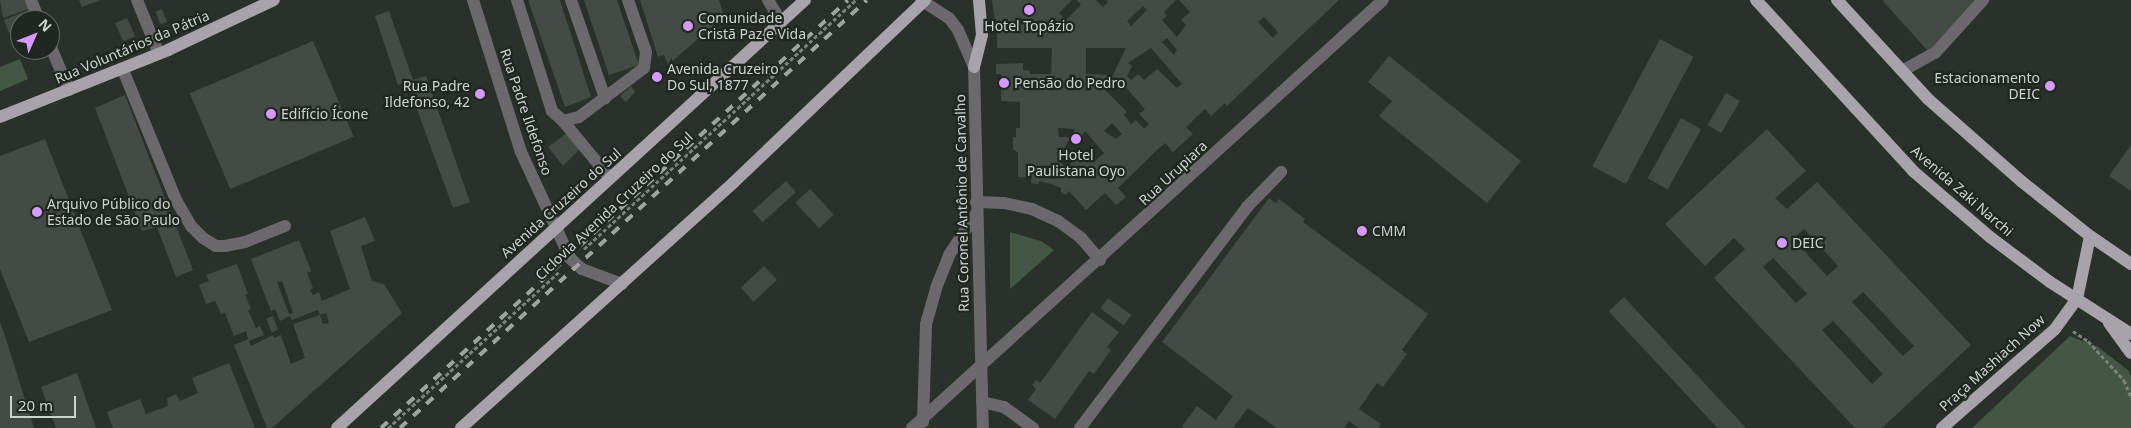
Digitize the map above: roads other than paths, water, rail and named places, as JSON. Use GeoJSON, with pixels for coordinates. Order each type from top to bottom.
{"type":"FeatureCollection","features":[{"type":"Feature","properties":{"kind":"main road","name":"Rua Voluntários da Pátria"},"geometry":{"type":"LineString","coordinates":[[0,117],[123,70],[258,4],[274,0]]}},
{"type":"Feature","properties":{"kind":"main road","name":"Avenida Cruzeiro do Sul"},"geometry":{"type":"LineString","coordinates":[[336,428],[805,0]]}},
{"type":"Feature","properties":{"kind":"main road"},"geometry":{"type":"LineString","coordinates":[[461,428],[622,284],[923,0]]}},
{"type":"Feature","properties":{"kind":"main road"},"geometry":{"type":"LineString","coordinates":[[974,67],[982,35],[979,0]]}},
{"type":"Feature","properties":{"kind":"main road","name":"Avenida Zaki Narchi"},"geometry":{"type":"LineString","coordinates":[[1756,0],[1913,172],[1990,236],[2077,299],[2131,334]]}},
{"type":"Feature","properties":{"kind":"main road"},"geometry":{"type":"LineString","coordinates":[[1837,0],[1902,71],[1958,126],[2090,236],[2131,264]]}},
{"type":"Feature","properties":{"kind":"main road","name":"Praça Mashiach Now"},"geometry":{"type":"LineString","coordinates":[[1942,428],[2055,329],[2077,299],[2090,236]]}},
{"type":"Feature","properties":{"kind":"main road"},"geometry":{"type":"LineString","coordinates":[[2105,317],[2131,353]]}},
{"type":"Feature","properties":{"kind":"street"},"geometry":{"type":"LineString","coordinates":[[137,0],[159,54]]}},
{"type":"Feature","properties":{"kind":"street","name":"Rua Padre Ildefonso"},"geometry":{"type":"LineString","coordinates":[[473,0],[521,152],[555,229],[572,261],[582,270],[622,284]]}},
{"type":"Feature","properties":{"kind":"street"},"geometry":{"type":"LineString","coordinates":[[516,0],[552,111],[563,121],[610,178]]}},
{"type":"Feature","properties":{"kind":"street"},"geometry":{"type":"LineString","coordinates":[[571,0],[605,98]]}},
{"type":"Feature","properties":{"kind":"street"},"geometry":{"type":"LineString","coordinates":[[563,121],[579,117],[605,98],[638,73],[646,60],[628,0]]}},
{"type":"Feature","properties":{"kind":"street"},"geometry":{"type":"LineString","coordinates":[[768,0],[781,22]]}},
{"type":"Feature","properties":{"kind":"street","name":"Rua Coronel Antônio de Carvalho"},"geometry":{"type":"LineString","coordinates":[[923,0],[949,18],[958,30],[974,67],[976,208],[983,428]]}},
{"type":"Feature","properties":{"kind":"street","name":"Rua Urupiara"},"geometry":{"type":"LineString","coordinates":[[912,428],[923,423],[982,366],[1383,0]]}},
{"type":"Feature","properties":{"kind":"street"},"geometry":{"type":"LineString","coordinates":[[1902,71],[1935,53],[1983,0]]}},
{"type":"Feature","properties":{"kind":"street"},"geometry":{"type":"LineString","coordinates":[[56,60],[69,90]]}},
{"type":"Feature","properties":{"kind":"street"},"geometry":{"type":"LineString","coordinates":[[123,70],[176,200],[191,226],[202,238],[216,246],[225,246],[244,242],[285,226]]}},
{"type":"Feature","properties":{"kind":"street"},"geometry":{"type":"LineString","coordinates":[[1080,428],[1248,206],[1281,172]]}},
{"type":"Feature","properties":{"kind":"street"},"geometry":{"type":"LineString","coordinates":[[923,423],[926,324],[933,297],[949,255],[976,208],[1004,202],[1032,209],[1058,221],[1081,238],[1100,260]]}},
{"type":"Feature","properties":{"kind":"street"},"geometry":{"type":"LineString","coordinates":[[982,402],[1004,407],[1033,428]]}},
{"type":"Feature","properties":{"kind":"railway"},"geometry":{"type":"LineString","coordinates":[[381,428],[848,0]]}},
{"type":"Feature","properties":{"kind":"railway"},"geometry":{"type":"LineString","coordinates":[[400,428],[867,0]]}},
{"type":"Feature","properties":{"kind":"place","name":"Hotel Topázio"},"geometry":{"type":"Point","coordinates":[1029,10]}},
{"type":"Feature","properties":{"kind":"place","name":"Comunidade Cristã Paz e Vida"},"geometry":{"type":"Point","coordinates":[688,26]}},
{"type":"Feature","properties":{"kind":"place","name":"Avenida Cruzeiro Do Sul, 1877"},"geometry":{"type":"Point","coordinates":[657,77]}},
{"type":"Feature","properties":{"kind":"place","name":"Pensão do Pedro"},"geometry":{"type":"Point","coordinates":[1004,83]}},
{"type":"Feature","properties":{"kind":"place","name":"Estacionamento DEIC"},"geometry":{"type":"Point","coordinates":[2050,86]}},
{"type":"Feature","properties":{"kind":"place","name":"Rua Padre Ildefonso, 42"},"geometry":{"type":"Point","coordinates":[480,94]}},
{"type":"Feature","properties":{"kind":"place","name":"Edifício Ícone"},"geometry":{"type":"Point","coordinates":[271,114]}},
{"type":"Feature","properties":{"kind":"place","name":"Hotel Paulistana Oyo"},"geometry":{"type":"Point","coordinates":[1076,139]}},
{"type":"Feature","properties":{"kind":"place","name":"Arquivo Público do Estado de São Paulo"},"geometry":{"type":"Point","coordinates":[37,212]}},
{"type":"Feature","properties":{"kind":"place","name":"CMM"},"geometry":{"type":"Point","coordinates":[1362,231]}},
{"type":"Feature","properties":{"kind":"place","name":"DEIC"},"geometry":{"type":"Point","coordinates":[1782,243]}}]}
